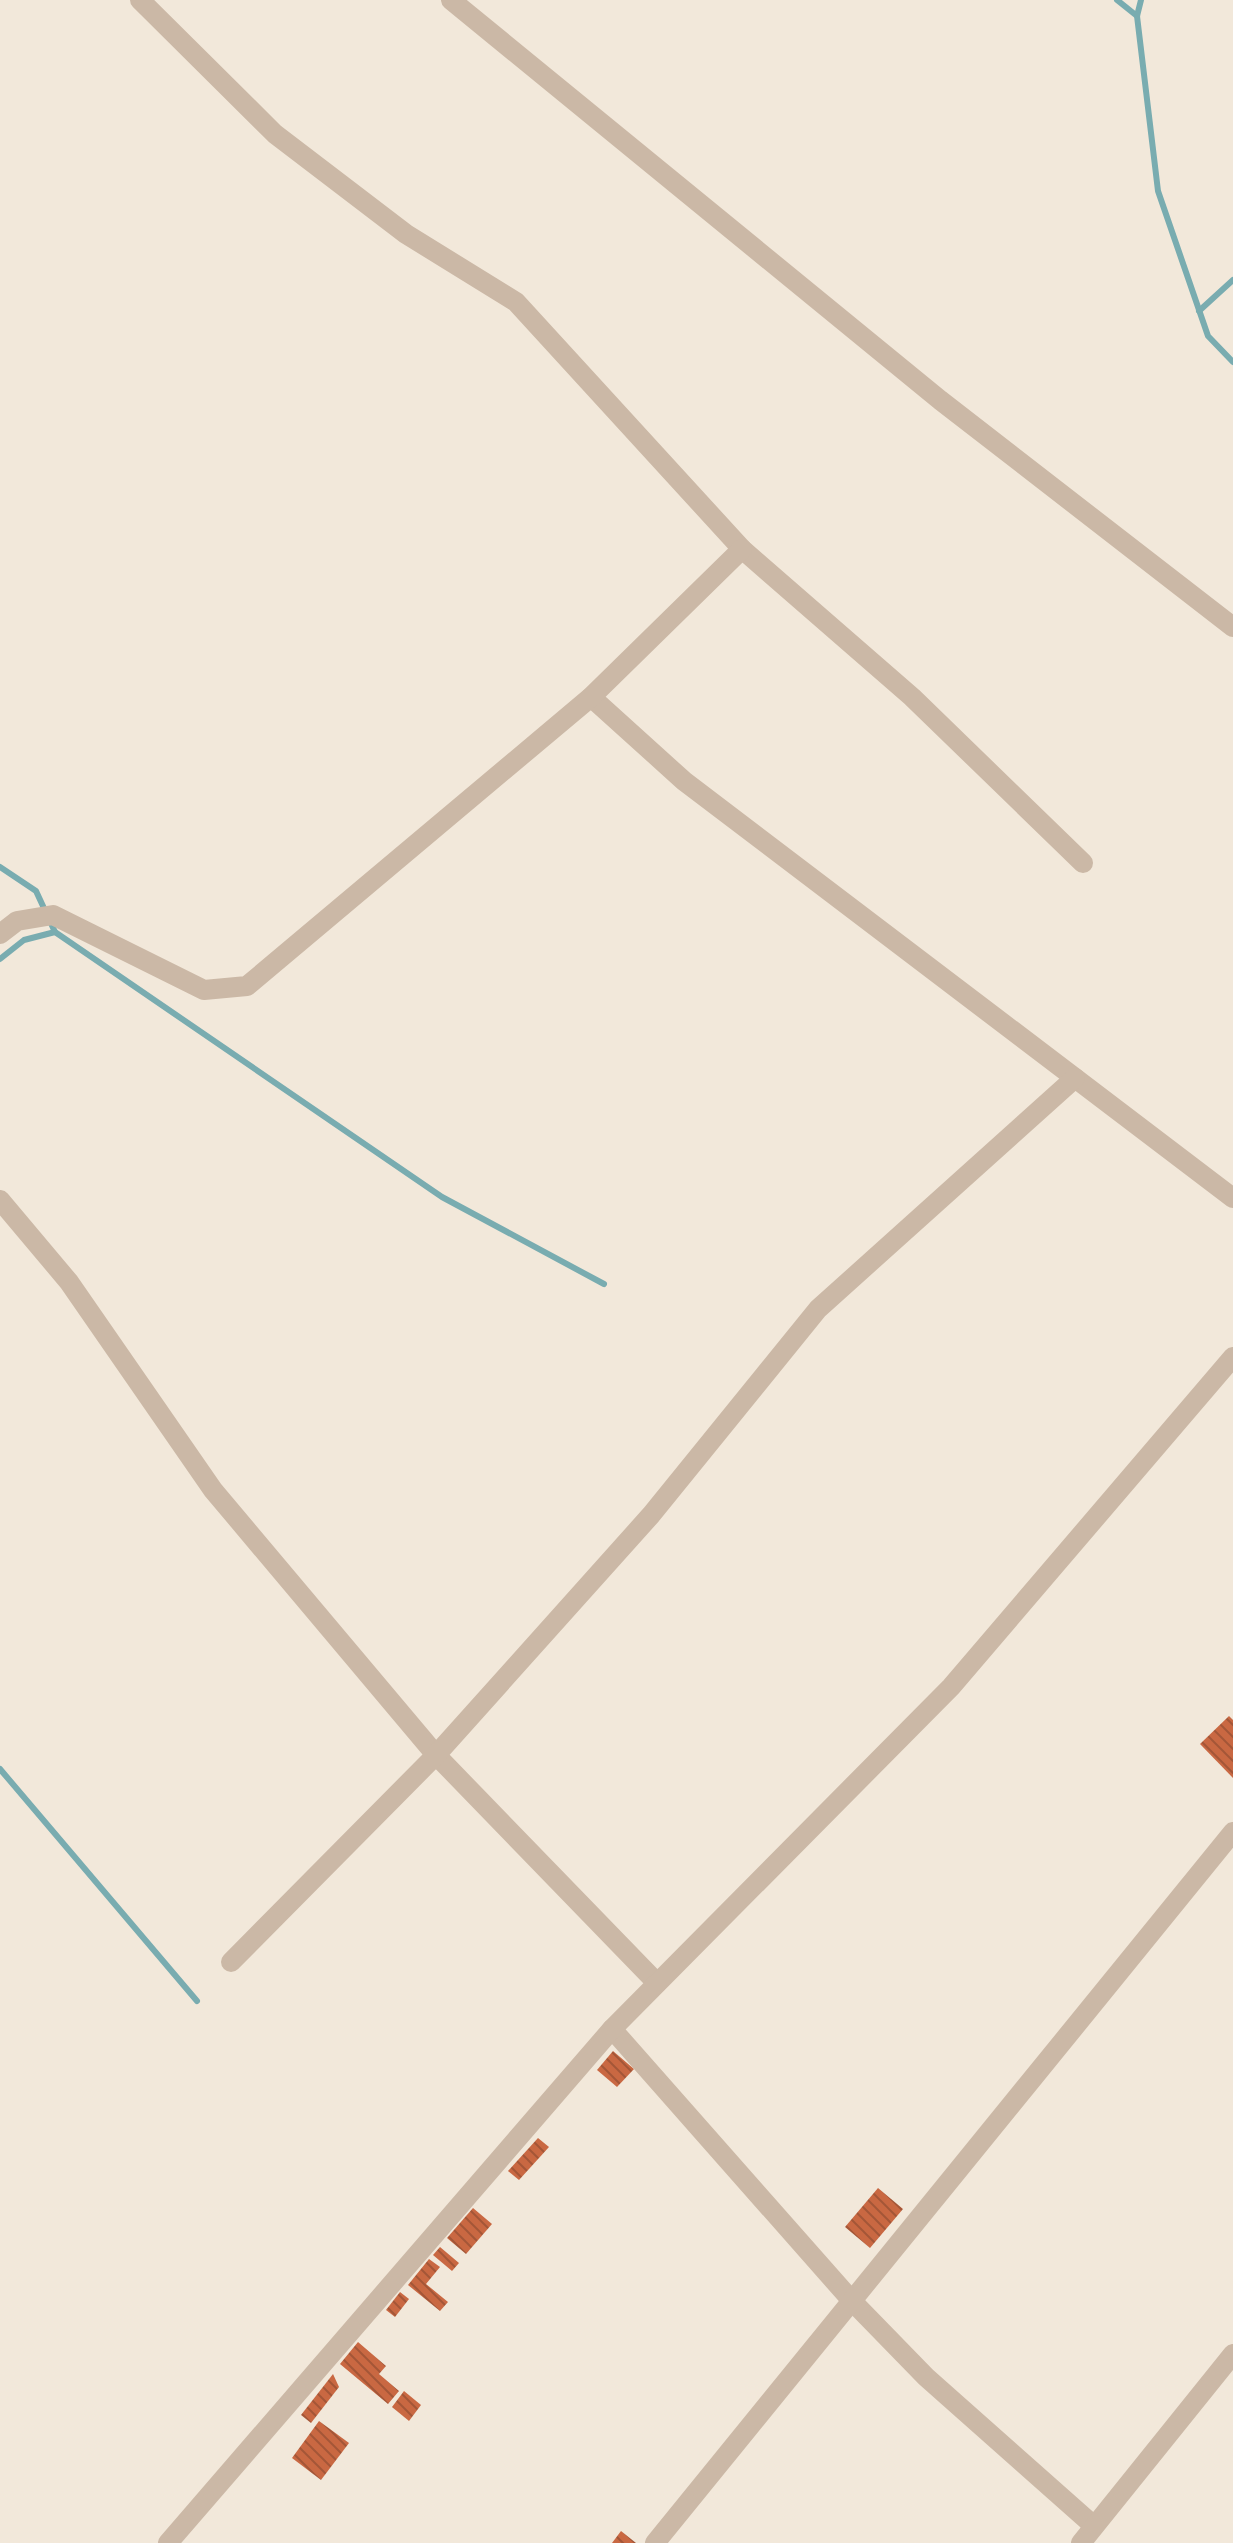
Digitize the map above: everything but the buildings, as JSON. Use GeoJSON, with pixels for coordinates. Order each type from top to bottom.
{"type":"FeatureCollection","features":[{"type":"Feature","properties":{"kind":"street"},"geometry":{"type":"LineString","coordinates":[[140,0],[275,134],[406,234],[516,302],[742,549],[912,697],[1083,863]]}},
{"type":"Feature","properties":{"kind":"street"},"geometry":{"type":"LineString","coordinates":[[451,0],[940,400],[1233,627]]}},
{"type":"Feature","properties":{"kind":"street"},"geometry":{"type":"LineString","coordinates":[[0,934],[17,921],[53,915],[204,990],[247,986],[591,697],[742,549]]}},
{"type":"Feature","properties":{"kind":"street"},"geometry":{"type":"LineString","coordinates":[[591,697],[684,781],[1233,1198]]}},
{"type":"Feature","properties":{"kind":"street"},"geometry":{"type":"LineString","coordinates":[[231,1962],[436,1755],[651,1515],[818,1309],[1075,1078]]}},
{"type":"Feature","properties":{"kind":"street"},"geometry":{"type":"LineString","coordinates":[[0,1200],[69,1282],[213,1490],[436,1755],[657,1983]]}},
{"type":"Feature","properties":{"kind":"street"},"geometry":{"type":"LineString","coordinates":[[168,2543],[612,2029],[951,1687],[1233,1357]]}},
{"type":"Feature","properties":{"kind":"street"},"geometry":{"type":"LineString","coordinates":[[655,2543],[1233,1832]]}},
{"type":"Feature","properties":{"kind":"street"},"geometry":{"type":"LineString","coordinates":[[612,2029],[852,2301],[926,2377],[1094,2526]]}},
{"type":"Feature","properties":{"kind":"street"},"geometry":{"type":"LineString","coordinates":[[1081,2543],[1233,2354]]}},
{"type":"Feature","properties":{"kind":"waterway"},"geometry":{"type":"LineString","coordinates":[[1117,0],[1137,16]]}},
{"type":"Feature","properties":{"kind":"waterway"},"geometry":{"type":"LineString","coordinates":[[1141,0],[1137,16],[1158,191],[1208,336],[1233,362]]}},
{"type":"Feature","properties":{"kind":"waterway"},"geometry":{"type":"LineString","coordinates":[[1199,311],[1233,280]]}},
{"type":"Feature","properties":{"kind":"waterway"},"geometry":{"type":"LineString","coordinates":[[0,867],[36,891],[55,932],[442,1197],[604,1284]]}},
{"type":"Feature","properties":{"kind":"waterway"},"geometry":{"type":"LineString","coordinates":[[0,959],[24,940],[55,932]]}},
{"type":"Feature","properties":{"kind":"waterway"},"geometry":{"type":"LineString","coordinates":[[0,1769],[197,2001]]}}]}
